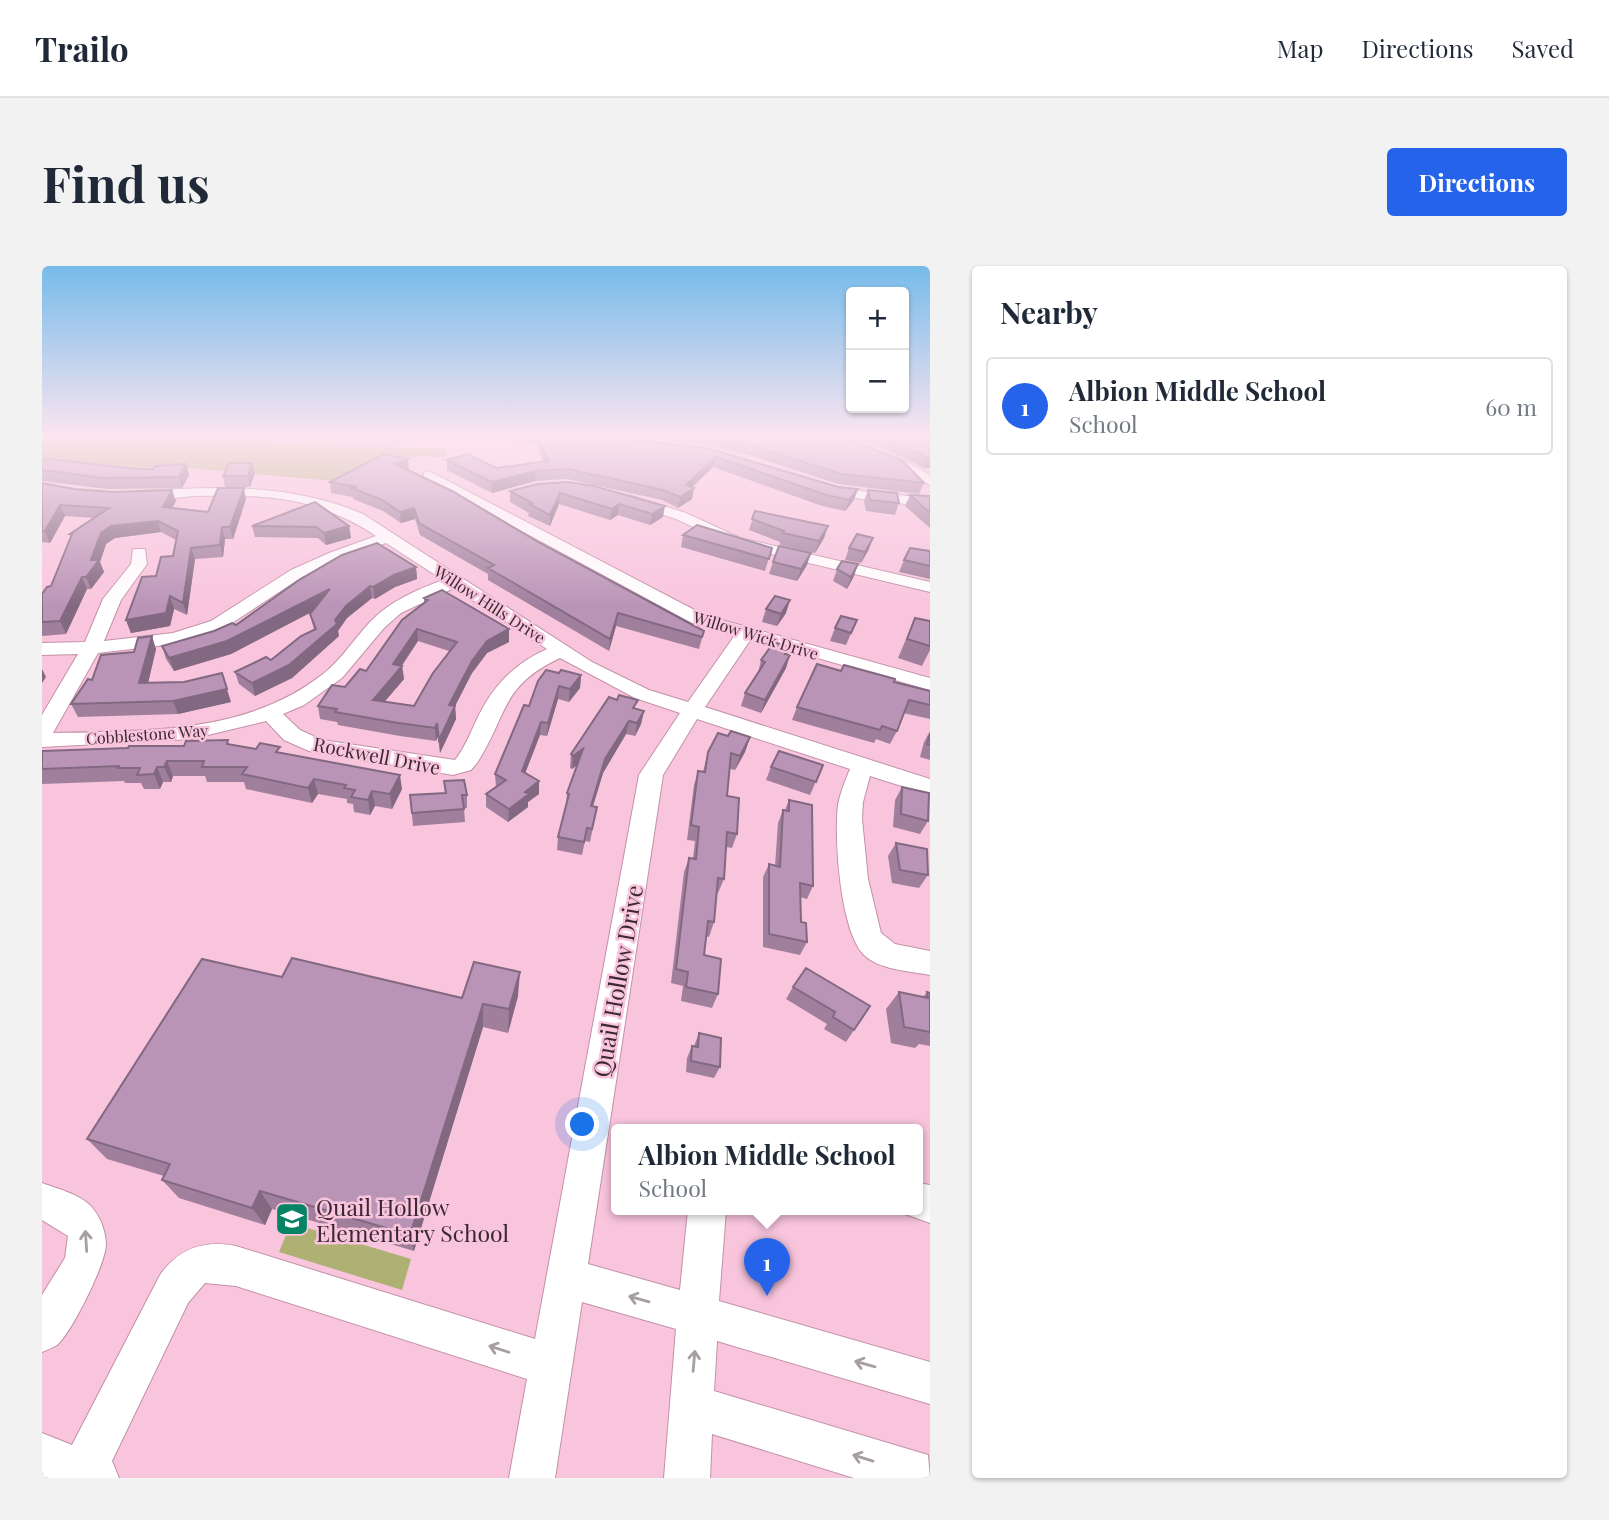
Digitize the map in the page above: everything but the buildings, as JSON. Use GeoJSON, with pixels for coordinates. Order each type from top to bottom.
{"type":"FeatureCollection","features":[{"type":"Feature","properties":{"kind":"street","name":"Willow Hills Drive"},"geometry":{"type":"LineString","coordinates":[[116,496],[179,494]]}},
{"type":"Feature","properties":{"kind":"street","name":"Willow Hills Drive"},"geometry":{"type":"LineString","coordinates":[[275,494],[302,496],[345,510],[561,650],[619,684],[692,711],[930,787]]}},
{"type":"Feature","properties":{"kind":"street"},"geometry":{"type":"LineString","coordinates":[[463,494],[480,503],[500,497]]}},
{"type":"Feature","properties":{"kind":"street"},"geometry":{"type":"LineString","coordinates":[[610,494],[656,506],[735,541],[930,587]]}},
{"type":"Feature","properties":{"kind":"street"},"geometry":{"type":"LineString","coordinates":[[851,494],[930,502]]}},
{"type":"Feature","properties":{"kind":"street"},"geometry":{"type":"LineString","coordinates":[[283,507],[302,496]]}},
{"type":"Feature","properties":{"kind":"street","name":"Willow Wick Drive"},"geometry":{"type":"LineString","coordinates":[[480,503],[677,610],[745,634],[930,684]]}},
{"type":"Feature","properties":{"kind":"street"},"geometry":{"type":"LineString","coordinates":[[42,649],[153,643],[202,631],[236,615],[280,583],[314,564],[388,537]]}},
{"type":"Feature","properties":{"kind":"street"},"geometry":{"type":"LineString","coordinates":[[42,733],[92,647],[113,599],[139,564],[139,552]]}},
{"type":"Feature","properties":{"kind":"street","name":"Cobblestone Way"},"geometry":{"type":"LineString","coordinates":[[42,740],[186,734],[216,729],[268,712],[301,698],[328,680],[350,661],[376,626],[400,606],[456,581]]}},
{"type":"Feature","properties":{"kind":"street","name":"Quail Hollow Drive"},"geometry":{"type":"LineString","coordinates":[[532,1478],[651,775],[660,757],[745,634]]}},
{"type":"Feature","properties":{"kind":"street","name":"Rockwell Drive"},"geometry":{"type":"LineString","coordinates":[[268,712],[292,735],[317,746],[453,768],[463,765],[470,758],[496,700],[512,676],[561,650]]}},
{"type":"Feature","properties":{"kind":"street"},"geometry":{"type":"LineString","coordinates":[[862,766],[850,807],[859,912],[864,930],[873,945],[895,956],[930,963]]}},
{"type":"Feature","properties":{"kind":"street"},"geometry":{"type":"LineString","coordinates":[[42,1201],[79,1220],[88,1240],[87,1255],[79,1271],[42,1331]]}},
{"type":"Feature","properties":{"kind":"street"},"geometry":{"type":"LineString","coordinates":[[687,1478],[707,1215]]}},
{"type":"Feature","properties":{"kind":"street"},"geometry":{"type":"LineString","coordinates":[[74,1469],[184,1272],[199,1264],[214,1261],[236,1266],[551,1366]]}},
{"type":"Feature","properties":{"kind":"street"},"geometry":{"type":"LineString","coordinates":[[566,1278],[930,1383]]}},
{"type":"Feature","properties":{"kind":"street"},"geometry":{"type":"LineString","coordinates":[[691,1406],[928,1478]]}},
{"type":"Feature","properties":{"kind":"green space"},"geometry":{"type":"Polygon","coordinates":[[[291,1223],[411,1259],[402,1290],[279,1252],[291,1223]]]}},
{"type":"Feature","properties":{"kind":"place","name":"Quail Hollow Elementary School"},"geometry":{"type":"Point","coordinates":[292,1219]}},
{"type":"Feature","properties":{"kind":"place","name":"Albion Middle School"},"geometry":{"type":"Point","coordinates":[767,1296]}}]}
